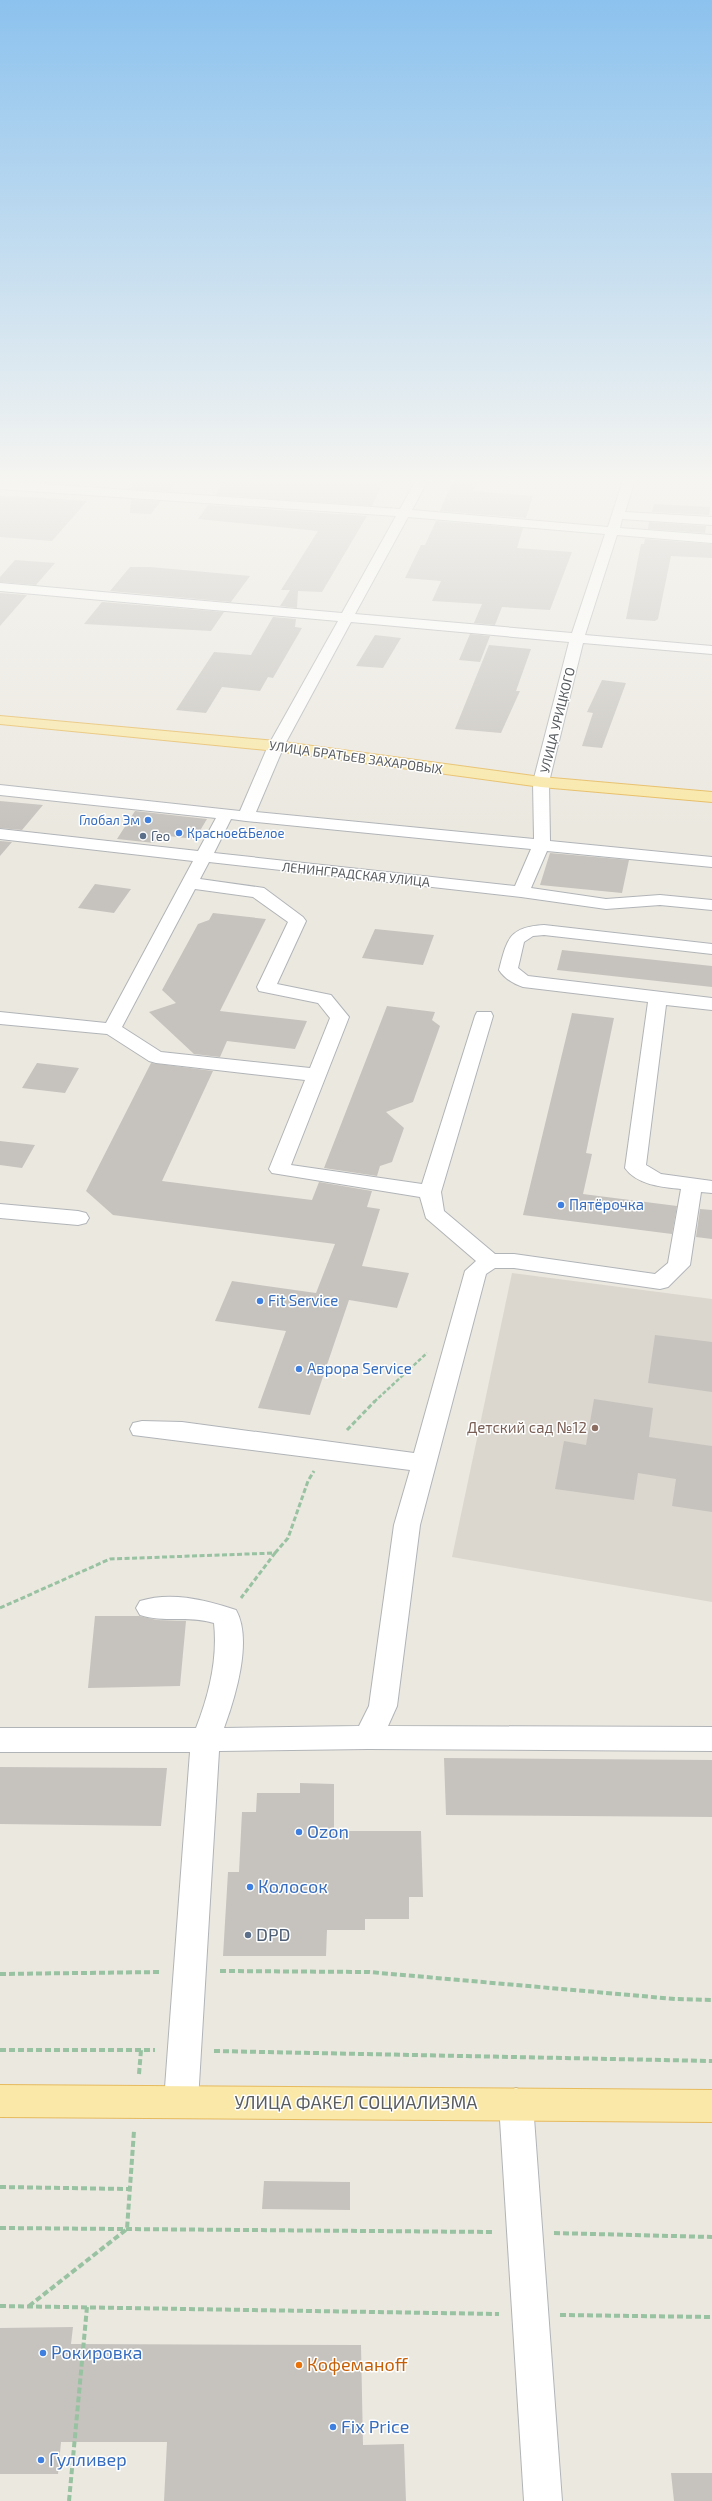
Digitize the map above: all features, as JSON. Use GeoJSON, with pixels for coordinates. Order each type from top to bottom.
{"type":"FeatureCollection","features":[{"type":"Feature","properties":{"kind":"main road","name":"УЛИЦА БРАТЬЕВ ЗАХАРОВЫХ"},"geometry":{"type":"LineString","coordinates":[[0,720],[276,746],[541,782],[712,797]]}},
{"type":"Feature","properties":{"kind":"main road","name":"УЛИЦА ФАКЕЛ СОЦИАЛИЗМА"},"geometry":{"type":"LineString","coordinates":[[0,2100],[712,2106]]}},
{"type":"Feature","properties":{"kind":"street"},"geometry":{"type":"LineString","coordinates":[[112,597],[712,650]]}},
{"type":"Feature","properties":{"kind":"street"},"geometry":{"type":"LineString","coordinates":[[246,816],[276,746],[356,597]]}},
{"type":"Feature","properties":{"kind":"street","name":"УЛИЦА УРИЦКОГО"},"geometry":{"type":"LineString","coordinates":[[521,892],[542,844],[541,782],[577,638],[591,597]]}},
{"type":"Feature","properties":{"kind":"street"},"geometry":{"type":"LineString","coordinates":[[0,790],[712,862]]}},
{"type":"Feature","properties":{"kind":"street"},"geometry":{"type":"LineString","coordinates":[[112,1030],[226,814]]}},
{"type":"Feature","properties":{"kind":"street","name":"ЛЕНИНГРАДСКАЯ УЛИЦА"},"geometry":{"type":"LineString","coordinates":[[0,834],[521,892],[606,904],[660,900],[712,905]]}},
{"type":"Feature","properties":{"kind":"street"},"geometry":{"type":"LineString","coordinates":[[189,883],[258,892],[297,921],[266,987],[324,999],[340,1017],[279,1169],[430,1192]]}},
{"type":"Feature","properties":{"kind":"street"},"geometry":{"type":"LineString","coordinates":[[585,934],[606,904]]}},
{"type":"Feature","properties":{"kind":"street"},"geometry":{"type":"LineString","coordinates":[[712,948],[544,930],[529,931],[516,940],[508,970],[523,981],[712,1004]]}},
{"type":"Feature","properties":{"kind":"street"},"geometry":{"type":"LineString","coordinates":[[368,1737],[383,1706],[407,1525],[476,1271],[490,1261],[514,1261],[660,1282],[679,1265],[702,1186],[656,1180],[635,1168],[658,998]]}},
{"type":"Feature","properties":{"kind":"street"},"geometry":{"type":"LineString","coordinates":[[484,1016],[430,1192],[434,1213],[490,1261]]}},
{"type":"Feature","properties":{"kind":"street"},"geometry":{"type":"LineString","coordinates":[[0,1018],[112,1030],[156,1057],[317,1075]]}},
{"type":"Feature","properties":{"kind":"street"},"geometry":{"type":"LineString","coordinates":[[0,1211],[78,1218]]}},
{"type":"Feature","properties":{"kind":"street"},"geometry":{"type":"LineString","coordinates":[[142,1429],[182,1431],[424,1463]]}},
{"type":"Feature","properties":{"kind":"street"},"geometry":{"type":"LineString","coordinates":[[149,1608],[197,1608],[227,1617],[230,1634],[218,1708],[205,1740],[181,2102]]}},
{"type":"Feature","properties":{"kind":"street"},"geometry":{"type":"LineString","coordinates":[[0,1740],[205,1740],[368,1737],[712,1739]]}},
{"type":"Feature","properties":{"kind":"street"},"geometry":{"type":"LineString","coordinates":[[516,2104],[543,2501]]}},
{"type":"Feature","properties":{"kind":"path"},"geometry":{"type":"LineString","coordinates":[[0,1608],[110,1559],[274,1552],[227,1617]]}},
{"type":"Feature","properties":{"kind":"path"},"geometry":{"type":"LineString","coordinates":[[0,1974],[190,1971],[369,1972],[667,1998],[712,2000]]}},
{"type":"Feature","properties":{"kind":"path"},"geometry":{"type":"LineString","coordinates":[[0,2050],[185,2050],[712,2061]]}},
{"type":"Feature","properties":{"kind":"path"},"geometry":{"type":"LineString","coordinates":[[29,2307],[127,2229],[141,2050]]}},
{"type":"Feature","properties":{"kind":"path"},"geometry":{"type":"LineString","coordinates":[[0,2187],[130,2189]]}},
{"type":"Feature","properties":{"kind":"path"},"geometry":{"type":"LineString","coordinates":[[0,2228],[525,2232],[712,2237]]}},
{"type":"Feature","properties":{"kind":"path"},"geometry":{"type":"LineString","coordinates":[[0,2306],[712,2317]]}},
{"type":"Feature","properties":{"kind":"path"},"geometry":{"type":"LineString","coordinates":[[69,2501],[87,2307]]}},
{"type":"Feature","properties":{"kind":"shaded area","name":"Детский сад №12"},"geometry":{"type":"Polygon","coordinates":[[[512,1273],[712,1299],[712,1602],[452,1557],[512,1273]]]}},
{"type":"Feature","properties":{"kind":"building"},"geometry":{"type":"Polygon","coordinates":[[[0,597],[26,597],[0,626],[0,597]]]}},
{"type":"Feature","properties":{"kind":"building"},"geometry":{"type":"Polygon","coordinates":[[[173,597],[235,597],[231,602],[173,597]]]}},
{"type":"Feature","properties":{"kind":"building"},"geometry":{"type":"Polygon","coordinates":[[[286,597],[298,597],[297,608],[280,606],[286,597]]]}},
{"type":"Feature","properties":{"kind":"building"},"geometry":{"type":"Polygon","coordinates":[[[434,597],[555,597],[550,610],[502,607],[495,625],[474,623],[482,604],[432,601],[434,597]]]}},
{"type":"Feature","properties":{"kind":"building"},"geometry":{"type":"Polygon","coordinates":[[[630,597],[663,597],[658,619],[655,621],[626,619],[630,597]]]}},
{"type":"Feature","properties":{"kind":"building"},"geometry":{"type":"Polygon","coordinates":[[[102,602],[224,612],[211,631],[84,624],[102,602]]]}},
{"type":"Feature","properties":{"kind":"building"},"geometry":{"type":"Polygon","coordinates":[[[273,617],[296,619],[295,627],[302,628],[273,678],[268,677],[260,691],[222,687],[206,713],[176,710],[214,652],[251,655],[273,617]]]}},
{"type":"Feature","properties":{"kind":"building"},"geometry":{"type":"Polygon","coordinates":[[[470,634],[490,636],[480,662],[459,660],[470,634]]]}},
{"type":"Feature","properties":{"kind":"building"},"geometry":{"type":"Polygon","coordinates":[[[375,635],[401,638],[383,668],[356,666],[375,635]]]}},
{"type":"Feature","properties":{"kind":"building"},"geometry":{"type":"Polygon","coordinates":[[[489,645],[531,649],[516,691],[520,691],[501,733],[455,729],[489,645]]]}},
{"type":"Feature","properties":{"kind":"building"},"geometry":{"type":"Polygon","coordinates":[[[602,680],[626,683],[602,748],[582,746],[593,713],[587,712],[602,680]]]}},
{"type":"Feature","properties":{"kind":"building"},"geometry":{"type":"Polygon","coordinates":[[[0,801],[43,805],[22,830],[0,828],[0,801]]]}},
{"type":"Feature","properties":{"kind":"building"},"geometry":{"type":"Polygon","coordinates":[[[135,811],[207,819],[195,839],[159,835],[154,843],[117,839],[135,811]]]}},
{"type":"Feature","properties":{"kind":"building"},"geometry":{"type":"Polygon","coordinates":[[[0,841],[12,842],[0,856],[0,841]]]}},
{"type":"Feature","properties":{"kind":"building"},"geometry":{"type":"Polygon","coordinates":[[[550,853],[629,860],[622,893],[540,885],[550,853]]]}},
{"type":"Feature","properties":{"kind":"building"},"geometry":{"type":"Polygon","coordinates":[[[95,884],[131,889],[114,913],[78,908],[95,884]]]}},
{"type":"Feature","properties":{"kind":"building"},"geometry":{"type":"Polygon","coordinates":[[[213,913],[266,919],[220,1011],[307,1021],[295,1049],[227,1041],[220,1057],[194,1054],[149,1012],[176,1003],[162,990],[198,924],[209,920],[213,913]]]}},
{"type":"Feature","properties":{"kind":"building"},"geometry":{"type":"Polygon","coordinates":[[[375,929],[434,935],[423,965],[362,958],[375,929]]]}},
{"type":"Feature","properties":{"kind":"building"},"geometry":{"type":"Polygon","coordinates":[[[562,950],[712,966],[712,987],[557,970],[562,950]]]}},
{"type":"Feature","properties":{"kind":"building"},"geometry":{"type":"Polygon","coordinates":[[[387,1006],[435,1012],[432,1020],[440,1026],[413,1102],[386,1112],[404,1128],[392,1162],[380,1166],[377,1176],[324,1168],[387,1006]]]}},
{"type":"Feature","properties":{"kind":"building"},"geometry":{"type":"Polygon","coordinates":[[[572,1013],[614,1018],[586,1153],[592,1154],[583,1194],[677,1206],[672,1234],[523,1215],[572,1013]]]}},
{"type":"Feature","properties":{"kind":"building"},"geometry":{"type":"Polygon","coordinates":[[[37,1063],[79,1068],[65,1093],[22,1088],[37,1063]]]}},
{"type":"Feature","properties":{"kind":"building"},"geometry":{"type":"Polygon","coordinates":[[[151,1063],[213,1071],[162,1181],[312,1200],[319,1182],[372,1191],[367,1207],[380,1209],[362,1266],[409,1273],[397,1308],[349,1300],[310,1415],[258,1408],[286,1331],[215,1321],[232,1281],[316,1293],[335,1244],[113,1215],[86,1191],[151,1063]]]}},
{"type":"Feature","properties":{"kind":"building"},"geometry":{"type":"Polygon","coordinates":[[[0,1141],[35,1145],[22,1168],[0,1165],[0,1141]]]}},
{"type":"Feature","properties":{"kind":"building"},"geometry":{"type":"Polygon","coordinates":[[[700,1209],[712,1210],[712,1239],[696,1237],[700,1209]]]}},
{"type":"Feature","properties":{"kind":"building"},"geometry":{"type":"Polygon","coordinates":[[[655,1335],[712,1342],[712,1392],[648,1383],[655,1335]]]}},
{"type":"Feature","properties":{"kind":"building"},"geometry":{"type":"Polygon","coordinates":[[[594,1399],[653,1408],[649,1437],[712,1446],[712,1512],[672,1506],[676,1479],[638,1473],[634,1500],[555,1489],[564,1441],[586,1445],[594,1399]]]}},
{"type":"Feature","properties":{"kind":"building"},"geometry":{"type":"Polygon","coordinates":[[[95,1616],[139,1616],[157,1620],[186,1621],[180,1686],[88,1688],[95,1616]]]}},
{"type":"Feature","properties":{"kind":"building"},"geometry":{"type":"Polygon","coordinates":[[[444,1758],[712,1760],[712,1817],[446,1815],[444,1758]]]}},
{"type":"Feature","properties":{"kind":"building"},"geometry":{"type":"Polygon","coordinates":[[[0,1767],[167,1768],[161,1826],[0,1824],[0,1767]]]}},
{"type":"Feature","properties":{"kind":"building"},"geometry":{"type":"Polygon","coordinates":[[[300,1783],[334,1784],[334,1831],[421,1831],[423,1897],[409,1897],[409,1919],[365,1919],[365,1930],[327,1930],[326,1956],[223,1956],[228,1872],[239,1872],[242,1812],[256,1812],[257,1793],[300,1793],[300,1783]]]}},
{"type":"Feature","properties":{"kind":"building"},"geometry":{"type":"Polygon","coordinates":[[[264,2181],[350,2182],[350,2210],[262,2209],[264,2181]]]}},
{"type":"Feature","properties":{"kind":"building"},"geometry":{"type":"Polygon","coordinates":[[[73,2327],[71,2344],[361,2345],[363,2445],[404,2444],[406,2501],[164,2501],[167,2442],[61,2442],[58,2474],[0,2474],[0,2328],[73,2327]]]}},
{"type":"Feature","properties":{"kind":"building"},"geometry":{"type":"Polygon","coordinates":[[[671,2473],[712,2473],[712,2501],[674,2501],[671,2473]]]}},
{"type":"Feature","properties":{"kind":"place","name":"Глобал Эм"},"geometry":{"type":"Point","coordinates":[148,820]}},
{"type":"Feature","properties":{"kind":"place","name":"Красное&Белое"},"geometry":{"type":"Point","coordinates":[179,833]}},
{"type":"Feature","properties":{"kind":"place","name":"Гео"},"geometry":{"type":"Point","coordinates":[143,836]}},
{"type":"Feature","properties":{"kind":"place","name":"Пятёрочка"},"geometry":{"type":"Point","coordinates":[561,1205]}},
{"type":"Feature","properties":{"kind":"place","name":"Fit Service"},"geometry":{"type":"Point","coordinates":[260,1301]}},
{"type":"Feature","properties":{"kind":"place","name":"Аврора Service"},"geometry":{"type":"Point","coordinates":[299,1369]}},
{"type":"Feature","properties":{"kind":"place","name":"Детский сад №12"},"geometry":{"type":"Point","coordinates":[595,1428]}},
{"type":"Feature","properties":{"kind":"place","name":"Ozon"},"geometry":{"type":"Point","coordinates":[299,1832]}},
{"type":"Feature","properties":{"kind":"place","name":"Колосок"},"geometry":{"type":"Point","coordinates":[250,1887]}},
{"type":"Feature","properties":{"kind":"place","name":"DPD"},"geometry":{"type":"Point","coordinates":[248,1935]}},
{"type":"Feature","properties":{"kind":"place","name":"Рокировка"},"geometry":{"type":"Point","coordinates":[43,2353]}},
{"type":"Feature","properties":{"kind":"place","name":"Кофеманоff"},"geometry":{"type":"Point","coordinates":[299,2365]}},
{"type":"Feature","properties":{"kind":"place","name":"Fix Price"},"geometry":{"type":"Point","coordinates":[333,2427]}},
{"type":"Feature","properties":{"kind":"place","name":"Гулливер"},"geometry":{"type":"Point","coordinates":[41,2460]}}]}
